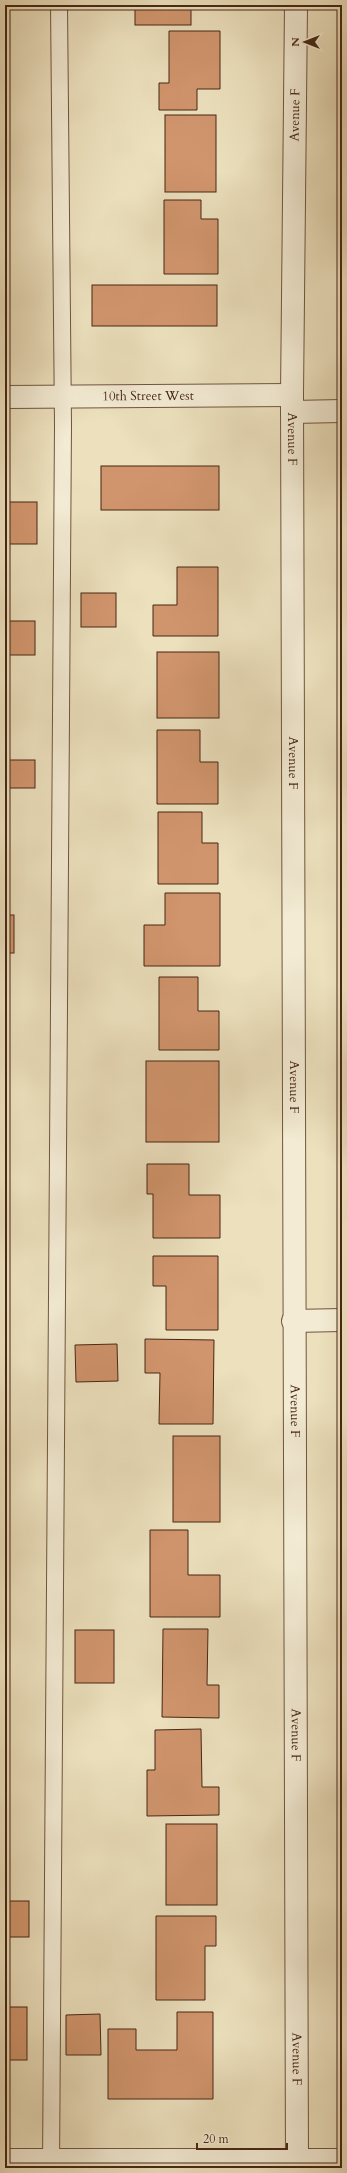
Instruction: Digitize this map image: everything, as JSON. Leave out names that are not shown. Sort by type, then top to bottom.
[{"type":"street","name":"Avenue F","points":[[296,5],[292,403],[296,2164]]},
{"type":"street","name":"10th Street West","points":[[5,397],[63,397],[292,403],[342,411]]},
{"type":"street","points":[[293,1321],[342,1320]]},
{"type":"street","points":[[5,2160],[51,2164],[296,2164],[342,2160]]},
{"type":"lane","points":[[51,2164],[63,397],[59,5]]},
{"type":"building","points":[[135,5],[191,5],[191,25],[135,25]]},
{"type":"building","points":[[169,31],[220,31],[220,89],[197,89],[197,110],[159,110],[159,83],[169,83]]},
{"type":"building","points":[[165,115],[216,115],[216,192],[165,192]]},
{"type":"building","points":[[164,200],[201,200],[201,219],[218,219],[218,274],[164,274]]},
{"type":"building","points":[[92,285],[217,285],[217,326],[92,326]]},
{"type":"building","points":[[101,466],[219,466],[219,510],[101,510]]},
{"type":"building","points":[[5,502],[37,502],[37,544],[5,544]]},
{"type":"building","points":[[177,567],[218,567],[218,636],[153,636],[153,605],[177,605]]},
{"type":"building","points":[[81,593],[116,593],[116,627],[81,627]]},
{"type":"building","points":[[5,621],[35,621],[35,655],[5,655]]},
{"type":"building","points":[[157,652],[219,652],[219,718],[157,718]]},
{"type":"building","points":[[157,730],[200,730],[200,762],[218,762],[218,804],[157,804]]},
{"type":"building","points":[[5,760],[35,760],[35,788],[5,788]]},
{"type":"building","points":[[158,812],[202,812],[202,843],[218,843],[218,884],[158,884]]},
{"type":"building","points":[[165,893],[220,893],[220,966],[144,966],[144,925],[165,925]]},
{"type":"building","points":[[5,915],[14,915],[14,953],[5,953]]},
{"type":"building","points":[[159,977],[198,977],[198,1011],[219,1011],[219,1050],[159,1050]]},
{"type":"building","points":[[146,1061],[219,1061],[219,1142],[146,1142]]},
{"type":"building","points":[[147,1164],[189,1164],[189,1195],[220,1195],[220,1238],[153,1238],[153,1194],[147,1194]]},
{"type":"building","points":[[153,1256],[218,1256],[218,1330],[166,1330],[166,1286],[153,1286]]},
{"type":"building","points":[[145,1339],[214,1340],[213,1424],[159,1424],[160,1373],[145,1373]]},
{"type":"building","points":[[117,1344],[118,1381],[76,1382],[75,1345]]},
{"type":"building","points":[[173,1436],[220,1436],[220,1522],[173,1522]]},
{"type":"building","points":[[5,1438],[8,1438],[8,1463],[5,1463]]},
{"type":"building","points":[[150,1530],[188,1530],[188,1575],[220,1575],[220,1617],[150,1617]]},
{"type":"building","points":[[163,1629],[208,1629],[207,1685],[219,1685],[219,1718],[162,1717]]},
{"type":"building","points":[[75,1630],[114,1630],[114,1683],[75,1683]]},
{"type":"building","points":[[201,1729],[202,1787],[219,1787],[219,1815],[147,1816],[147,1770],[155,1770],[155,1730]]},
{"type":"building","points":[[166,1824],[217,1824],[217,1905],[166,1905]]},
{"type":"building","points":[[5,1901],[29,1901],[29,1937],[5,1937]]},
{"type":"building","points":[[156,1916],[216,1916],[216,1946],[205,1946],[205,2000],[156,2000]]},
{"type":"building","points":[[5,2007],[27,2007],[27,2060],[5,2060]]},
{"type":"building","points":[[177,2012],[213,2012],[213,2099],[108,2099],[108,2029],[136,2029],[136,2050],[177,2050]]},
{"type":"building","points":[[100,2014],[101,2055],[66,2055],[66,2015]]}]
